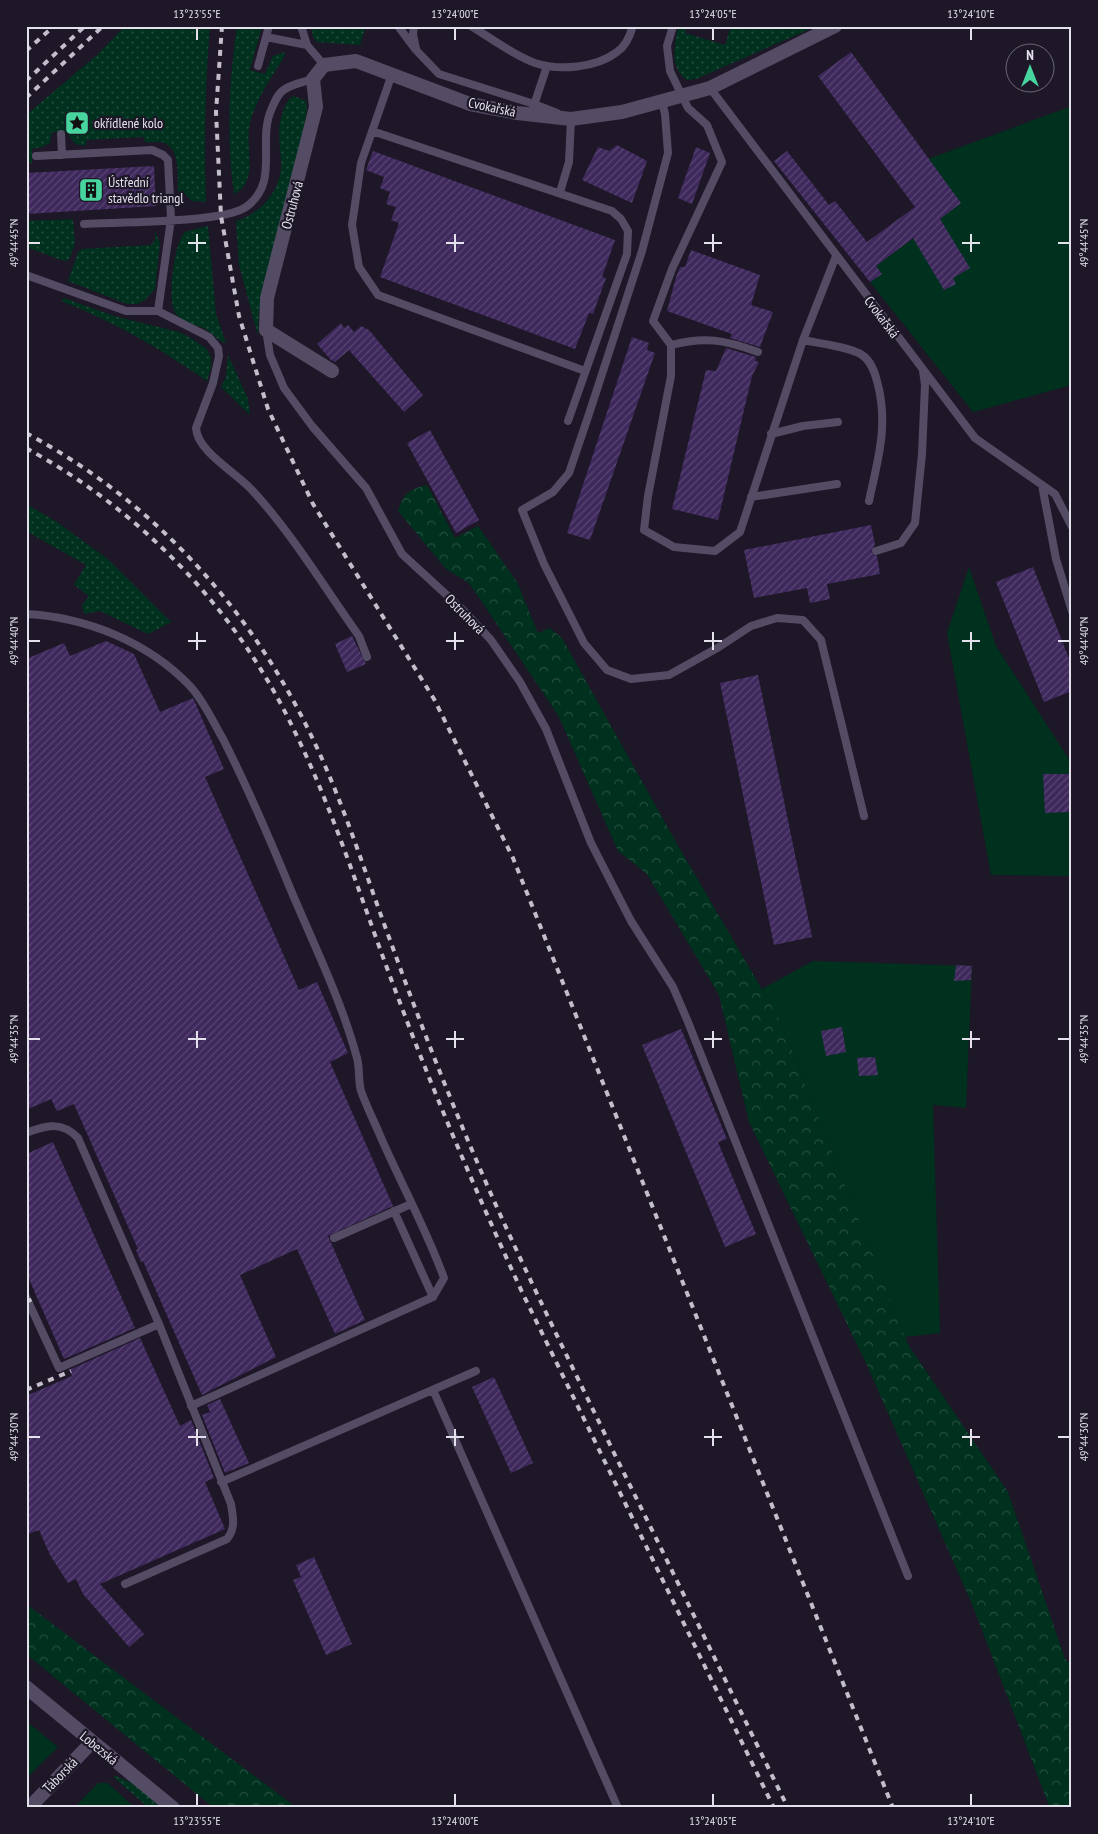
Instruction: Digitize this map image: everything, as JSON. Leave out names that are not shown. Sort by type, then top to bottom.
[{"type":"street","name":"Cvokařská","points":[[324,65],[356,61],[470,104],[532,109],[571,119],[622,112],[710,88],[835,26]]},
{"type":"street","points":[[313,79],[324,65]]},
{"type":"street","name":"Ostruhová","points":[[266,330],[267,298],[316,107],[313,79]]},
{"type":"street","points":[[266,330],[332,370]]},
{"type":"street","name":"Lobezská","points":[[26,1687],[173,1808]]},
{"type":"street","name":"Táborská","points":[[29,1808],[92,1742]]},
{"type":"lane","points":[[258,66],[269,26]]},
{"type":"lane","points":[[301,26],[307,45],[324,65]]},
{"type":"lane","points":[[398,26],[416,50],[439,74],[532,109],[547,66]]},
{"type":"lane","points":[[414,26],[413,34],[416,50]]},
{"type":"lane","points":[[471,26],[533,62],[547,66],[594,64],[617,52],[628,40],[633,26]]},
{"type":"lane","points":[[673,26],[667,46],[670,71],[688,108],[707,125],[722,162],[672,269],[653,321],[670,345],[670,376],[648,496],[644,530],[674,547],[715,551],[740,532],[803,340],[836,256]]},
{"type":"lane","points":[[266,37],[307,45]]},
{"type":"lane","points":[[392,74],[361,163],[352,226],[359,267],[378,295],[585,370]]},
{"type":"lane","points":[[84,224],[204,218],[233,213],[245,208],[255,199],[265,180],[267,168],[265,126],[276,99],[283,90],[313,79]]},
{"type":"lane","name":"Cvokařská","points":[[710,88],[975,438],[1055,494],[1072,527]]},
{"type":"lane","points":[[662,102],[665,114],[668,153],[642,251],[569,473],[553,492],[522,510],[544,564],[584,643],[607,670],[631,679],[669,675],[719,648],[751,626],[777,618],[803,620],[821,640],[864,816]]},
{"type":"lane","points":[[560,192],[569,162],[571,119]]},
{"type":"lane","points":[[372,131],[560,192],[612,211],[621,219],[628,231],[627,254],[568,421]]},
{"type":"lane","points":[[61,134],[62,155]]},
{"type":"lane","points":[[36,156],[152,150],[164,155],[169,166],[171,219],[158,311]]},
{"type":"lane","points":[[26,275],[126,311],[158,311],[209,337],[218,348],[217,368],[196,428],[196,436],[201,444],[235,473],[267,508],[359,636],[368,657]]},
{"type":"lane","name":"Ostruhová","points":[[266,330],[270,355],[284,388],[312,426],[366,488],[402,554],[463,610],[491,640],[520,682],[546,729],[591,843],[631,921],[673,987],[688,1022],[908,1576]]},
{"type":"lane","points":[[670,345],[688,340],[724,340],[758,352]]},
{"type":"lane","points":[[803,340],[830,345],[862,355],[874,371],[883,402],[884,434],[869,501]]},
{"type":"lane","points":[[876,551],[901,543],[915,523],[922,454],[925,385],[923,371]]},
{"type":"lane","points":[[771,434],[803,426],[838,422]]},
{"type":"lane","points":[[751,497],[837,484]]},
{"type":"lane","points":[[1042,485],[1056,559],[1072,611]]},
{"type":"lane","points":[[26,614],[60,617],[96,627],[130,642],[156,658],[182,678],[192,688],[210,715],[258,812],[340,1008],[358,1060],[361,1090],[444,1278],[433,1297],[191,1406]]},
{"type":"lane","points":[[26,1133],[40,1127],[56,1126],[69,1129],[78,1138],[159,1324],[231,1504],[234,1523],[233,1532],[227,1539],[125,1584]]},
{"type":"lane","points":[[334,1238],[411,1204]]},
{"type":"lane","points":[[394,1211],[433,1297]]},
{"type":"lane","points":[[26,1297],[58,1368],[159,1324]]},
{"type":"lane","points":[[222,1482],[476,1371]]},
{"type":"lane","points":[[433,1390],[618,1808]]},
{"type":"green space","points":[[125,26],[210,26],[205,114],[206,202],[192,201],[184,193],[178,192],[177,163],[172,150],[168,145],[161,142],[145,142],[144,137],[86,140],[86,145],[79,145],[74,142],[67,132],[52,132],[50,143],[32,149],[32,163],[26,163],[26,115],[97,55]]},
{"type":"green space","points":[[237,26],[262,26],[250,70],[265,74],[273,56],[285,52],[284,57],[264,89],[253,114],[249,132],[250,163],[247,181],[234,194],[229,131],[232,67]]},
{"type":"green space","points":[[311,26],[366,26],[360,45],[317,42],[313,37]]},
{"type":"green space","points":[[678,26],[687,26],[685,33],[725,45],[731,26],[767,26],[775,29],[776,26],[817,26],[696,79],[687,80],[681,75],[675,63]]},
{"type":"green space","points":[[294,96],[306,101],[307,108],[302,143],[262,292],[258,336],[239,265],[236,221],[262,206],[274,190],[281,171],[280,121],[289,99]]},
{"type":"green space","points":[[1072,106],[1072,385],[973,412],[870,282],[882,274],[876,266],[961,203],[928,159]]},
{"type":"green space","points":[[73,219],[75,244],[69,260],[64,261],[26,247],[26,221]]},
{"type":"green space","points":[[208,226],[216,314],[226,343],[207,330],[183,320],[176,314],[173,307],[173,272],[181,238],[185,232]]},
{"type":"green space","points":[[155,231],[160,243],[155,289],[145,300],[137,304],[127,304],[68,281],[78,252],[82,249],[151,245],[155,240]]},
{"type":"green space","points":[[64,298],[114,316],[179,332],[191,338],[207,349],[211,357],[211,368],[207,381],[136,337],[100,318],[61,301]]},
{"type":"green space","points":[[228,355],[248,399],[250,415],[221,387],[226,377]]},
{"type":"green space","points":[[427,485],[455,538],[478,526],[517,582],[538,633],[550,628],[562,638],[677,844],[780,1020],[909,1346],[1008,1492],[1065,1659],[1072,1665],[1072,1808],[1050,1808],[972,1604],[866,1363],[749,1122],[719,995],[647,874],[618,851],[558,715],[469,583],[446,569],[398,511],[402,500],[408,493],[416,488]]},
{"type":"green space","points":[[26,504],[57,522],[109,560],[171,622],[148,634],[100,611],[84,614],[82,605],[89,596],[74,585],[86,565],[26,531]]},
{"type":"green space","points":[[969,567],[996,646],[1072,764],[1072,876],[991,875],[947,633]]},
{"type":"green space","points":[[813,961],[972,966],[966,1108],[933,1105],[940,1333],[905,1337],[780,1020],[762,989]]},
{"type":"green space","points":[[26,1604],[297,1808],[214,1808],[26,1654]]},
{"type":"green space","points":[[26,1721],[58,1747],[26,1779]]},
{"type":"green space","points":[[116,1776],[132,1783],[164,1808],[149,1808],[113,1777]]},
{"type":"green space","points":[[98,1783],[108,1783],[135,1808],[74,1808]]},
{"type":"building","points":[[851,52],[961,203],[940,219],[970,268],[953,278],[956,284],[944,290],[913,238],[876,266],[882,274],[870,282],[774,161],[787,151],[829,205],[835,201],[867,242],[915,207],[818,76]]},
{"type":"building","points":[[617,145],[647,161],[632,203],[582,180],[598,147],[609,151]]},
{"type":"building","points":[[696,147],[710,153],[692,204],[678,198]]},
{"type":"building","points":[[373,151],[615,240],[602,277],[606,278],[593,314],[589,313],[575,349],[380,277],[399,223],[391,220],[396,207],[386,204],[390,192],[380,188],[384,177],[366,170]]},
{"type":"building","name":"Ústřední stavědlo triangl","points":[[154,166],[156,206],[26,214],[26,173]]},
{"type":"building","points":[[691,250],[760,275],[751,305],[773,312],[760,347],[730,338],[732,334],[667,311],[676,277],[680,267],[685,267]]},
{"type":"building","points":[[341,323],[344,328],[348,325],[354,332],[361,326],[369,330],[423,395],[404,412],[349,350],[335,362],[331,360],[317,344]]},
{"type":"building","points":[[632,337],[649,343],[647,350],[655,353],[590,540],[567,533]]},
{"type":"building","points":[[726,348],[756,357],[755,361],[759,362],[752,376],[718,520],[672,509],[706,370],[716,371]]},
{"type":"building","points":[[430,430],[479,520],[456,533],[407,443]]},
{"type":"building","points":[[871,525],[875,545],[871,552],[877,556],[880,574],[827,584],[830,599],[810,603],[807,588],[754,598],[744,550]]},
{"type":"building","points":[[1033,567],[1072,666],[1072,691],[1044,702],[996,582]]},
{"type":"building","points":[[352,636],[366,664],[347,672],[335,644]]},
{"type":"building","points":[[106,641],[134,654],[160,712],[193,698],[224,769],[205,777],[299,990],[317,982],[348,1053],[330,1062],[393,1206],[328,1236],[365,1320],[335,1334],[297,1249],[240,1275],[276,1357],[202,1395],[143,1261],[141,1262],[136,1250],[138,1249],[74,1104],[57,1111],[51,1099],[26,1110],[26,659],[64,643],[70,656]]},
{"type":"building","points":[[758,675],[812,937],[774,945],[720,683]]},
{"type":"building","points":[[1043,774],[1069,774],[1071,812],[1045,813]]},
{"type":"building","points":[[956,965],[972,966],[971,980],[954,981]]},
{"type":"building","points":[[842,1027],[846,1052],[826,1056],[821,1031]]},
{"type":"building","points":[[681,1029],[727,1139],[718,1142],[756,1234],[725,1247],[642,1045]]},
{"type":"building","points":[[875,1057],[878,1075],[859,1076],[857,1058]]},
{"type":"building","points":[[53,1142],[135,1328],[64,1359],[26,1272],[26,1154]]},
{"type":"building","points":[[140,1338],[180,1426],[191,1420],[214,1478],[205,1482],[225,1529],[100,1584],[144,1634],[129,1647],[83,1594],[76,1579],[68,1583],[50,1555],[39,1530],[26,1535],[26,1396],[72,1376],[69,1370]]},
{"type":"building","points":[[494,1377],[533,1463],[511,1473],[472,1387]]},
{"type":"building","points":[[220,1399],[249,1463],[225,1473],[202,1415],[210,1412],[207,1405]]},
{"type":"building","points":[[314,1557],[352,1644],[326,1655],[293,1580],[301,1577],[296,1565]]},
{"type":"railway","points":[[26,51],[54,26]]},
{"type":"railway","points":[[26,81],[85,26]]},
{"type":"railway","points":[[26,98],[103,26]]},
{"type":"railway","points":[[222,26],[216,112],[221,216],[239,316],[268,409],[313,504],[434,699],[513,858],[893,1808]]},
{"type":"railway","points":[[77,117],[77,128]]},
{"type":"railway","points":[[26,433],[72,460],[114,490],[154,523],[191,560],[225,599],[256,640],[284,684],[309,731],[332,782],[426,1036],[491,1194],[521,1260],[788,1808]]},
{"type":"railway","points":[[26,448],[68,473],[146,533],[181,567],[214,604],[270,684],[293,728],[323,794],[428,1074],[522,1292],[774,1808]]},
{"type":"railway","points":[[26,1302],[37,1297]]},
{"type":"railway","points":[[26,1390],[71,1371]]},
{"type":"place","name":"okřídlené kolo","points":[[77,123]]},
{"type":"place","name":"Ústřední stavědlo triangl","points":[[91,190]]}]
